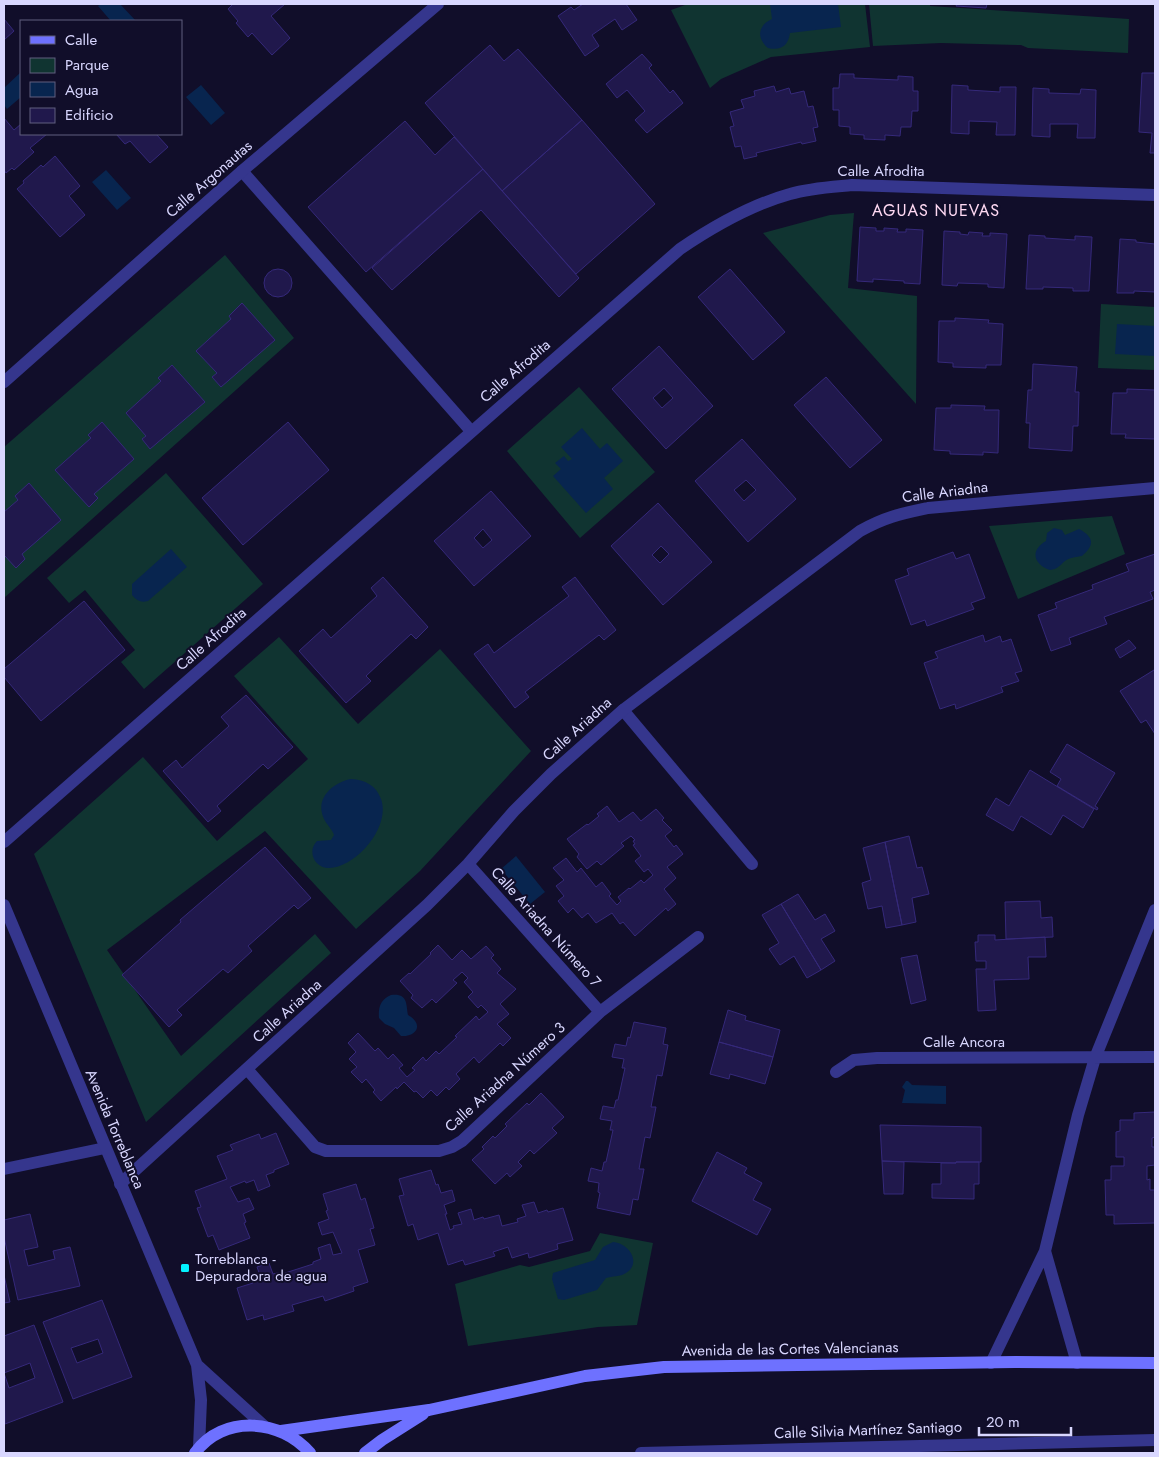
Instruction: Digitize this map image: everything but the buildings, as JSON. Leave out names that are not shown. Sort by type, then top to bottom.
[{"type":"main road","name":"Avenida de las Cortes Valencianas","points":[[281,1431],[429,1410],[585,1376],[664,1367],[1015,1362],[1155,1363]]},
{"type":"main road","name":"Avenida de las Cortes Valencianas","points":[[365,1453],[402,1425],[429,1410]]},
{"type":"main road","points":[[197,1450],[213,1436],[229,1429],[247,1425],[264,1426],[281,1431],[297,1440],[310,1453]]},
{"type":"street","name":"Calle Argonautas","points":[[4,382],[242,171],[438,4]]},
{"type":"street","points":[[242,171],[471,431]]},
{"type":"street","name":"Calle Afrodita","points":[[4,842],[680,249],[731,217],[791,194],[820,188],[852,185],[1155,196]]},
{"type":"street","name":"Calle Ariadna","points":[[120,1184],[420,912],[468,864],[514,811],[551,774],[623,710],[840,545],[877,521],[893,515],[928,508],[1155,488]]},
{"type":"street","points":[[623,710],[752,864]]},
{"type":"street","name":"Calle Ariadna Número 7","points":[[468,864],[600,1012]]},
{"type":"street","name":"Avenida Torreblanca","points":[[4,905],[197,1365]]},
{"type":"street","points":[[990,1363],[1045,1250],[1078,1115],[1095,1058],[1155,910]]},
{"type":"street","name":"Calle Ariadna Número 3","points":[[247,1069],[315,1147],[326,1151],[439,1151],[452,1147],[462,1141],[600,1012],[698,937]]},
{"type":"street","name":"Calle Ancora","points":[[836,1072],[854,1060],[869,1058],[1155,1057]]},
{"type":"street","points":[[4,1169],[106,1148]]},
{"type":"street","points":[[1045,1250],[1077,1363]]},
{"type":"street","points":[[197,1365],[264,1426]]},
{"type":"street","points":[[197,1365],[201,1400],[197,1450]]},
{"type":"street","name":"Calle Silvia Martínez Santiago","points":[[642,1453],[907,1449],[1155,1440]]},
{"type":"green space","points":[[688,4],[865,4],[870,47],[771,57],[721,79],[710,88],[671,10]]},
{"type":"green space","points":[[869,4],[930,4],[930,6],[1129,19],[1128,53],[1028,48],[1021,45],[941,43],[873,46]]},
{"type":"green space","points":[[854,213],[848,288],[917,296],[916,404],[763,233],[830,215]]},
{"type":"green space","points":[[225,255],[294,338],[4,598],[4,447]]},
{"type":"green space","points":[[1101,304],[1155,307],[1155,370],[1098,368]]},
{"type":"green space","points":[[579,387],[655,472],[580,538],[507,451]]},
{"type":"green space","points":[[166,473],[263,584],[144,689],[121,662],[135,650],[85,590],[69,603],[47,578]]},
{"type":"green space","points":[[1112,516],[1125,554],[1018,599],[989,526]]},
{"type":"green space","points":[[279,637],[358,724],[440,649],[531,751],[420,871],[356,929],[265,831],[107,950],[181,1056],[315,934],[331,953],[146,1122],[34,854],[143,757],[217,841],[308,759],[234,676]]},
{"type":"green space","points":[[600,1233],[653,1243],[637,1325],[598,1327],[468,1346],[455,1284],[520,1265],[529,1267],[590,1251]]},
{"type":"water","points":[[101,4],[120,4],[135,20],[110,20],[98,6]]},
{"type":"water","points":[[770,4],[838,4],[841,27],[790,33],[786,44],[777,49],[768,48],[760,36],[760,32],[761,28],[772,19]]},
{"type":"water","points":[[20,73],[20,98],[7,109],[4,105],[4,88]]},
{"type":"water","points":[[201,85],[225,113],[211,125],[186,97]]},
{"type":"water","points":[[106,170],[131,198],[117,210],[92,182]]},
{"type":"water","points":[[1117,324],[1155,326],[1155,356],[1115,354]]},
{"type":"water","points":[[582,428],[600,449],[607,443],[623,461],[604,478],[613,489],[586,513],[553,476],[561,469],[555,463],[564,456],[568,461],[572,459],[561,447]]},
{"type":"water","points":[[1054,528],[1062,530],[1065,535],[1079,529],[1088,535],[1091,545],[1082,556],[1069,559],[1057,568],[1050,570],[1037,561],[1036,553],[1037,548],[1046,541],[1047,533]]},
{"type":"water","points":[[171,549],[187,567],[148,601],[141,602],[137,600],[132,595],[132,584]]},
{"type":"water","points":[[351,779],[365,782],[379,794],[383,810],[381,821],[369,843],[360,853],[340,866],[324,867],[316,862],[312,854],[317,841],[331,840],[334,835],[324,819],[322,804],[327,792],[332,787]]},
{"type":"water","points":[[516,856],[545,892],[530,904],[501,869]]},
{"type":"water","points":[[391,995],[401,996],[405,1000],[408,1015],[416,1022],[417,1029],[407,1036],[401,1036],[394,1028],[385,1024],[379,1018],[381,1004]]},
{"type":"water","points":[[906,1081],[912,1085],[946,1086],[946,1104],[902,1103],[905,1090],[902,1087]]},
{"type":"water","points":[[613,1242],[624,1246],[632,1254],[633,1264],[631,1269],[619,1276],[606,1278],[597,1290],[564,1300],[558,1299],[552,1279],[553,1273],[595,1260],[603,1247]]},
{"type":"place","name":"Torreblanca - Depuradora de agua","points":[[185,1268]]},
{"type":"district","name":"AGUAS NUEVAS","points":[[936,210]]}]
